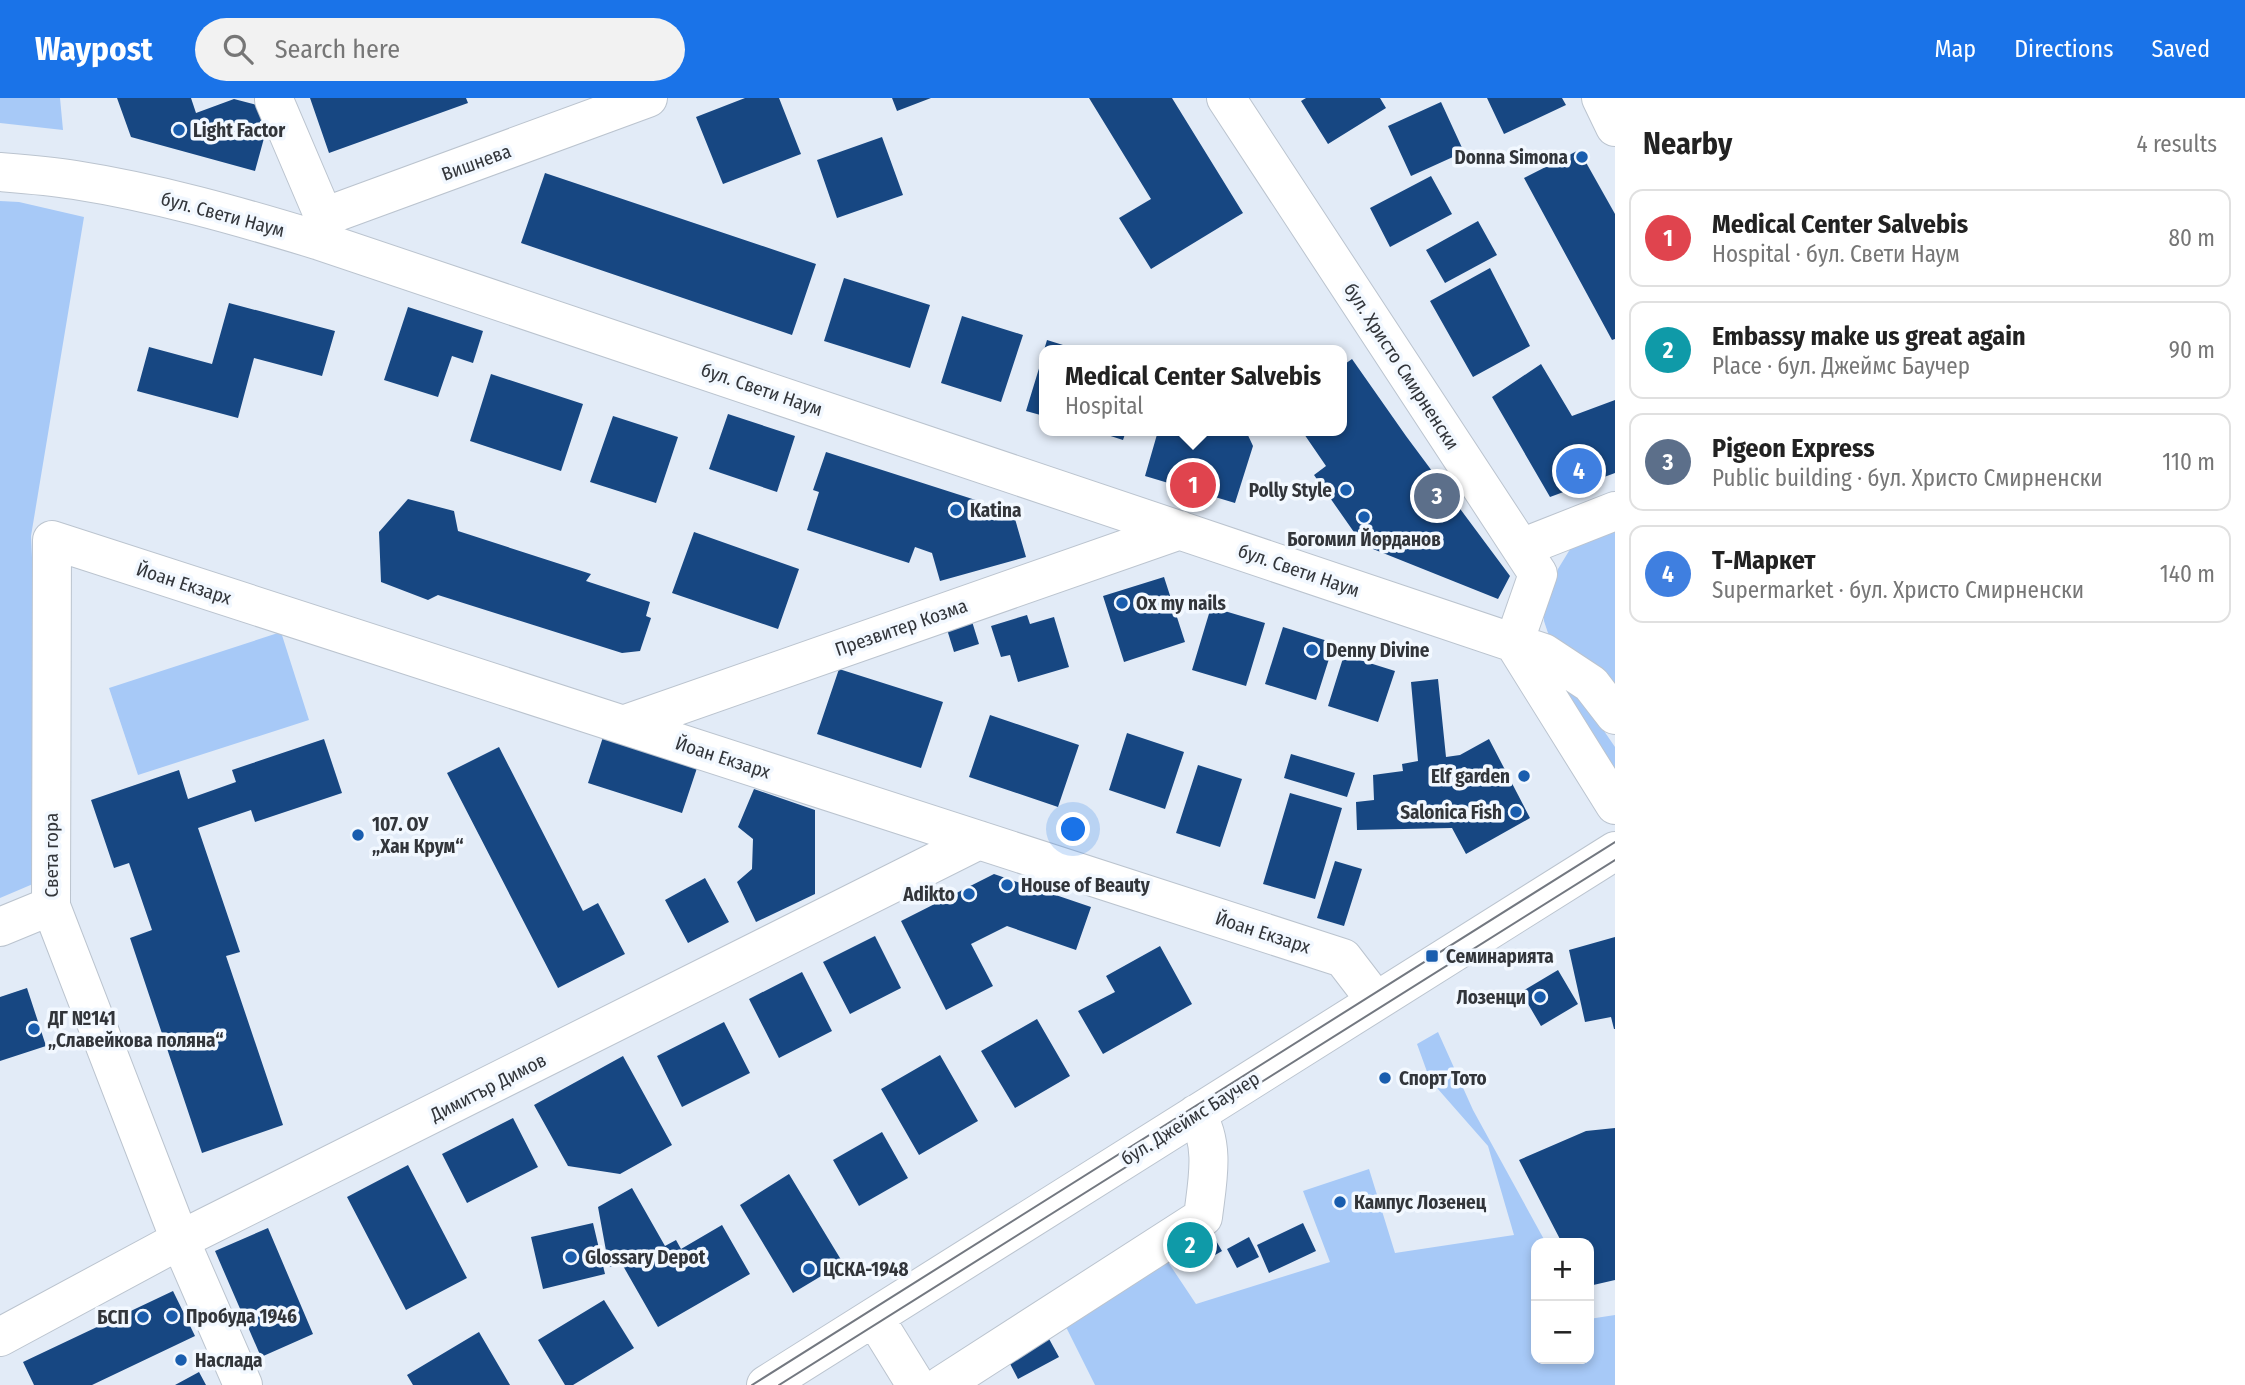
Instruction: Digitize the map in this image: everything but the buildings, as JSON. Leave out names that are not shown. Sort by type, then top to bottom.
[{"type":"street","name":"Вишнева","points":[[322,231],[330,215],[648,98]]},
{"type":"street","name":"бул. Христо Смирненски","points":[[1226,98],[1538,574],[1514,643]]},
{"type":"street","points":[[1601,98],[1615,127]]},
{"type":"street","points":[[274,100],[322,231]]},
{"type":"street","name":"бул. Свети Наум","points":[[0,172],[73,179],[322,231],[1180,530],[1544,653],[1591,684],[1615,715]]},
{"type":"street","points":[[1521,548],[1615,511]]},
{"type":"street","name":"Презвитер Козма","points":[[623,725],[1180,530]]},
{"type":"street","name":"Йоан Екзарх","points":[[52,540],[1343,958],[1376,1001]]},
{"type":"street","name":"Света гора","points":[[52,540],[51,906],[180,1240],[243,1385]]},
{"type":"street","points":[[1514,643],[1615,805]]},
{"type":"street","name":"Димитър Димов","points":[[0,1337],[180,1240],[979,840]]},
{"type":"street","name":"бул. Джеймс Баучер","points":[[766,1385],[1615,851]]},
{"type":"street","points":[[0,927],[51,906]]},
{"type":"street","points":[[942,1385],[1203,1217],[1210,1159],[1196,1114]]},
{"type":"street","points":[[874,1317],[916,1385]]},
{"type":"shaded area","points":[[0,98],[60,98],[63,130],[0,123]]},
{"type":"shaded area","points":[[0,201],[19,202],[84,217],[31,536],[47,878],[0,898]]},
{"type":"shaded area","points":[[1615,525],[1615,686],[1549,636],[1544,612],[1558,569],[1572,546]]},
{"type":"shaded area","points":[[281,632],[309,720],[138,775],[109,688]]},
{"type":"shaded area","points":[[1576,690],[1615,747],[1615,773],[1564,698],[1568,691]]},
{"type":"shaded area","points":[[1438,1032],[1473,1110],[1543,1238],[1531,1238],[1531,1364],[1594,1364],[1594,1318],[1615,1315],[1615,1385],[1095,1385],[1064,1323],[1164,1256],[1196,1304],[1330,1262],[1303,1191],[1369,1169],[1395,1253],[1514,1235],[1488,1146],[1430,1080],[1417,1044]]},
{"type":"tram line","points":[[752,1385],[1615,842]]},
{"type":"tram line","points":[[779,1385],[1615,860]]},
{"type":"place","name":"Light Factor","points":[[179,130]]},
{"type":"place","name":"Donna Simona","points":[[1582,157]]},
{"type":"place","name":"Т-Маркет","points":[[1579,471]]},
{"type":"place","name":"Medical Center Salvebis","points":[[1193,485]]},
{"type":"place","name":"Polly Style","points":[[1346,490]]},
{"type":"place","name":"Pigeon Express","points":[[1437,496]]},
{"type":"place","name":"Katina","points":[[956,510]]},
{"type":"place","name":"Богомил Йорданов","points":[[1364,517]]},
{"type":"place","name":"Ox my nails","points":[[1122,603]]},
{"type":"place","name":"Denny Divine","points":[[1312,650]]},
{"type":"place","name":"Elf garden","points":[[1524,776]]},
{"type":"place","name":"Salonica Fish","points":[[1516,812]]},
{"type":"place","name":"107. ОУ „Хан Крум“","points":[[358,835]]},
{"type":"place","name":"House of Beauty","points":[[1007,885]]},
{"type":"place","name":"Adikto","points":[[969,894]]},
{"type":"place","name":"Семинарията","points":[[1432,956]]},
{"type":"place","name":"Лозенци","points":[[1540,997]]},
{"type":"place","name":"ДГ №141 „Славейкова поляна“","points":[[34,1029]]},
{"type":"place","name":"Спорт Тото","points":[[1385,1078]]},
{"type":"place","name":"Кампус Лозенец","points":[[1340,1202]]},
{"type":"place","name":"Embassy make us great again","points":[[1190,1245]]},
{"type":"place","name":"Glossary Depot","points":[[571,1257]]},
{"type":"place","name":"ЦСКА-1948","points":[[809,1269]]},
{"type":"place","name":"Пробуда 1946","points":[[172,1316]]},
{"type":"place","name":"БСП","points":[[143,1317]]},
{"type":"place","name":"Наслада","points":[[181,1360]]}]
